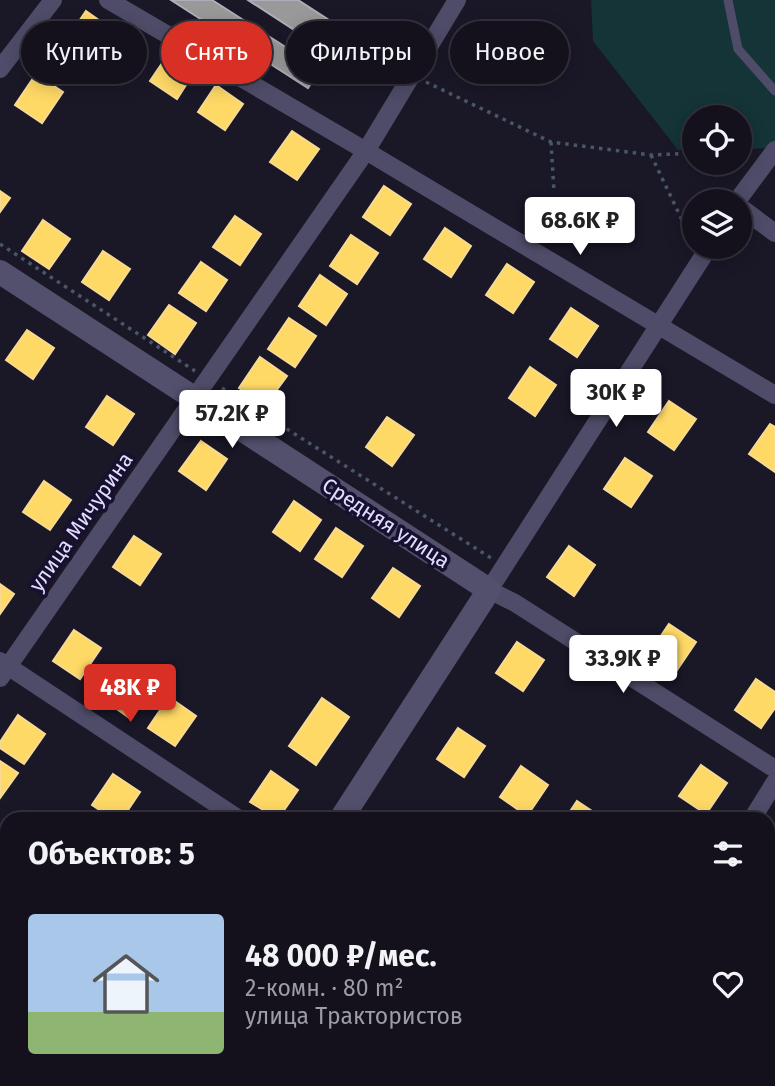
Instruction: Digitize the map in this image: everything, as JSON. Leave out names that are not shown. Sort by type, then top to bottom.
[{"type":"main road","name":"Средняя улица","points":[[0,272],[201,389],[489,590]]},
{"type":"main road","points":[[346,812],[489,590]]},
{"type":"street","points":[[0,69],[53,0]]},
{"type":"street","points":[[108,0],[775,396]]},
{"type":"street","name":"улица Мичурина","points":[[436,34],[457,0]]},
{"type":"street","name":"улица Мичурина","points":[[3,668],[366,151],[406,84]]},
{"type":"street","points":[[746,189],[775,150]]},
{"type":"street","points":[[752,216],[775,233]]},
{"type":"street","points":[[489,590],[702,259]]},
{"type":"street","name":"Средняя улица","points":[[489,590],[515,603],[775,769]]},
{"type":"street","points":[[3,668],[228,812]]},
{"type":"street","points":[[756,812],[775,782]]},
{"type":"lane","points":[[728,0],[738,49],[775,91]]},
{"type":"lane","points":[[528,248],[555,205]]},
{"type":"path","points":[[430,84],[551,142],[651,155],[682,154]]},
{"type":"path","points":[[551,142],[555,205]]},
{"type":"path","points":[[651,155],[682,220]]},
{"type":"path","points":[[0,244],[201,389],[505,566]]},
{"type":"green space","points":[[591,0],[775,0],[775,148],[752,149],[752,105],[682,105],[682,150],[678,150],[593,41]]},
{"type":"building: Жильё","points":[[86,11],[100,21],[79,21]]},
{"type":"building: Жильё","points":[[161,65],[161,84],[187,84],[177,99],[150,81]]},
{"type":"building: Жильё","points":[[29,84],[51,84],[63,92],[42,123],[15,105]]},
{"type":"building: Жильё","points":[[216,85],[243,104],[225,130],[198,112]]},
{"type":"building: Жильё","points":[[292,131],[319,149],[297,180],[270,162]]},
{"type":"building: Жильё","points":[[384,186],[411,204],[390,235],[363,217]]},
{"type":"building: Жильё","points":[[0,191],[10,198],[0,212]]},
{"type":"building: Жильё","points":[[235,216],[261,234],[240,265],[213,247]]},
{"type":"building: Жильё","points":[[43,220],[70,239],[49,269],[22,251]]},
{"type":"building: Жильё","points":[[445,228],[471,246],[451,277],[424,259]]},
{"type":"building: Жильё","points":[[351,235],[378,253],[357,284],[330,266]]},
{"type":"building: Жильё","points":[[103,251],[130,269],[109,300],[82,282]]},
{"type":"building: Жильё","points":[[201,262],[227,280],[206,311],[179,293]]},
{"type":"building: Жильё","points":[[507,264],[534,282],[513,313],[486,295]]},
{"type":"building: Жильё","points":[[320,275],[347,294],[326,325],[299,306]]},
{"type":"building: Жильё","points":[[169,305],[196,323],[175,354],[148,335]]},
{"type":"building: Жильё","points":[[571,308],[598,326],[577,357],[550,339]]},
{"type":"building: Жильё","points":[[289,318],[316,336],[295,367],[268,349]]},
{"type":"building: Жильё","points":[[27,330],[54,348],[33,379],[6,360]]},
{"type":"building: Жильё","points":[[260,357],[287,376],[265,406],[239,388]]},
{"type":"building: Жильё","points":[[530,367],[556,385],[535,416],[509,398]]},
{"type":"building: Жильё","points":[[107,396],[134,414],[113,445],[86,427]]},
{"type":"building: Жильё","points":[[669,401],[696,419],[674,450],[648,432]]},
{"type":"building: Жильё","points":[[387,417],[414,435],[392,466],[366,447]]},
{"type":"building: Жильё","points":[[770,424],[775,427],[775,472],[749,454]]},
{"type":"building: Жильё","points":[[201,441],[227,459],[206,490],[179,471]]},
{"type":"building: Жильё","points":[[625,458],[652,476],[631,507],[604,489]]},
{"type":"building: Жильё","points":[[44,481],[71,500],[50,530],[23,512]]},
{"type":"building: Жильё","points":[[294,501],[321,520],[300,551],[273,532]]},
{"type":"building: Жильё","points":[[336,528],[363,546],[342,577],[315,559]]},
{"type":"building: Жильё","points":[[134,536],[161,554],[140,585],[113,567]]},
{"type":"building: Жильё","points":[[569,546],[595,565],[574,596],[547,577]]},
{"type":"building: Жильё","points":[[393,568],[420,586],[399,617],[372,598]]},
{"type":"building: Жильё","points":[[0,584],[14,594],[0,614]]},
{"type":"building: Жильё","points":[[669,624],[696,642],[675,673],[648,655]]},
{"type":"building: Жильё","points":[[74,630],[101,648],[80,679],[53,661]]},
{"type":"building: Жильё","points":[[517,642],[544,660],[523,691],[496,673]]},
{"type":"building: Жильё","points":[[125,669],[152,688],[131,719],[104,700]]},
{"type":"building: Жильё","points":[[756,679],[775,692],[775,708],[761,728],[735,710]]},
{"type":"building: Жильё","points":[[169,697],[196,716],[175,746],[148,728]]},
{"type":"building: Жильё","points":[[322,698],[349,717],[316,765],[289,746]]},
{"type":"building: Жильё","points":[[18,715],[45,734],[24,764],[0,748],[0,742]]},
{"type":"building: Жильё","points":[[458,728],[485,746],[464,777],[437,759]]},
{"type":"building: Жильё","points":[[0,761],[18,773],[0,798]]},
{"type":"building: Жильё","points":[[701,765],[727,783],[707,812],[703,812],[679,796]]},
{"type":"building: Жильё","points":[[521,766],[548,785],[530,812],[521,812],[500,797]]},
{"type":"building: Жильё","points":[[271,771],[298,790],[283,812],[266,812],[250,802]]},
{"type":"building: Жильё","points":[[113,774],[140,792],[127,812],[102,812],[92,805]]},
{"type":"building: Жильё","points":[[577,801],[594,812],[570,812]]},
{"type":"building: Промзона","points":[[171,0],[212,0],[245,21],[204,21]]},
{"type":"building: Промзона","points":[[248,0],[298,0],[331,21],[286,21],[286,25]]},
{"type":"building: Промзона","points":[[272,38],[286,47],[286,74],[272,65]]}]
